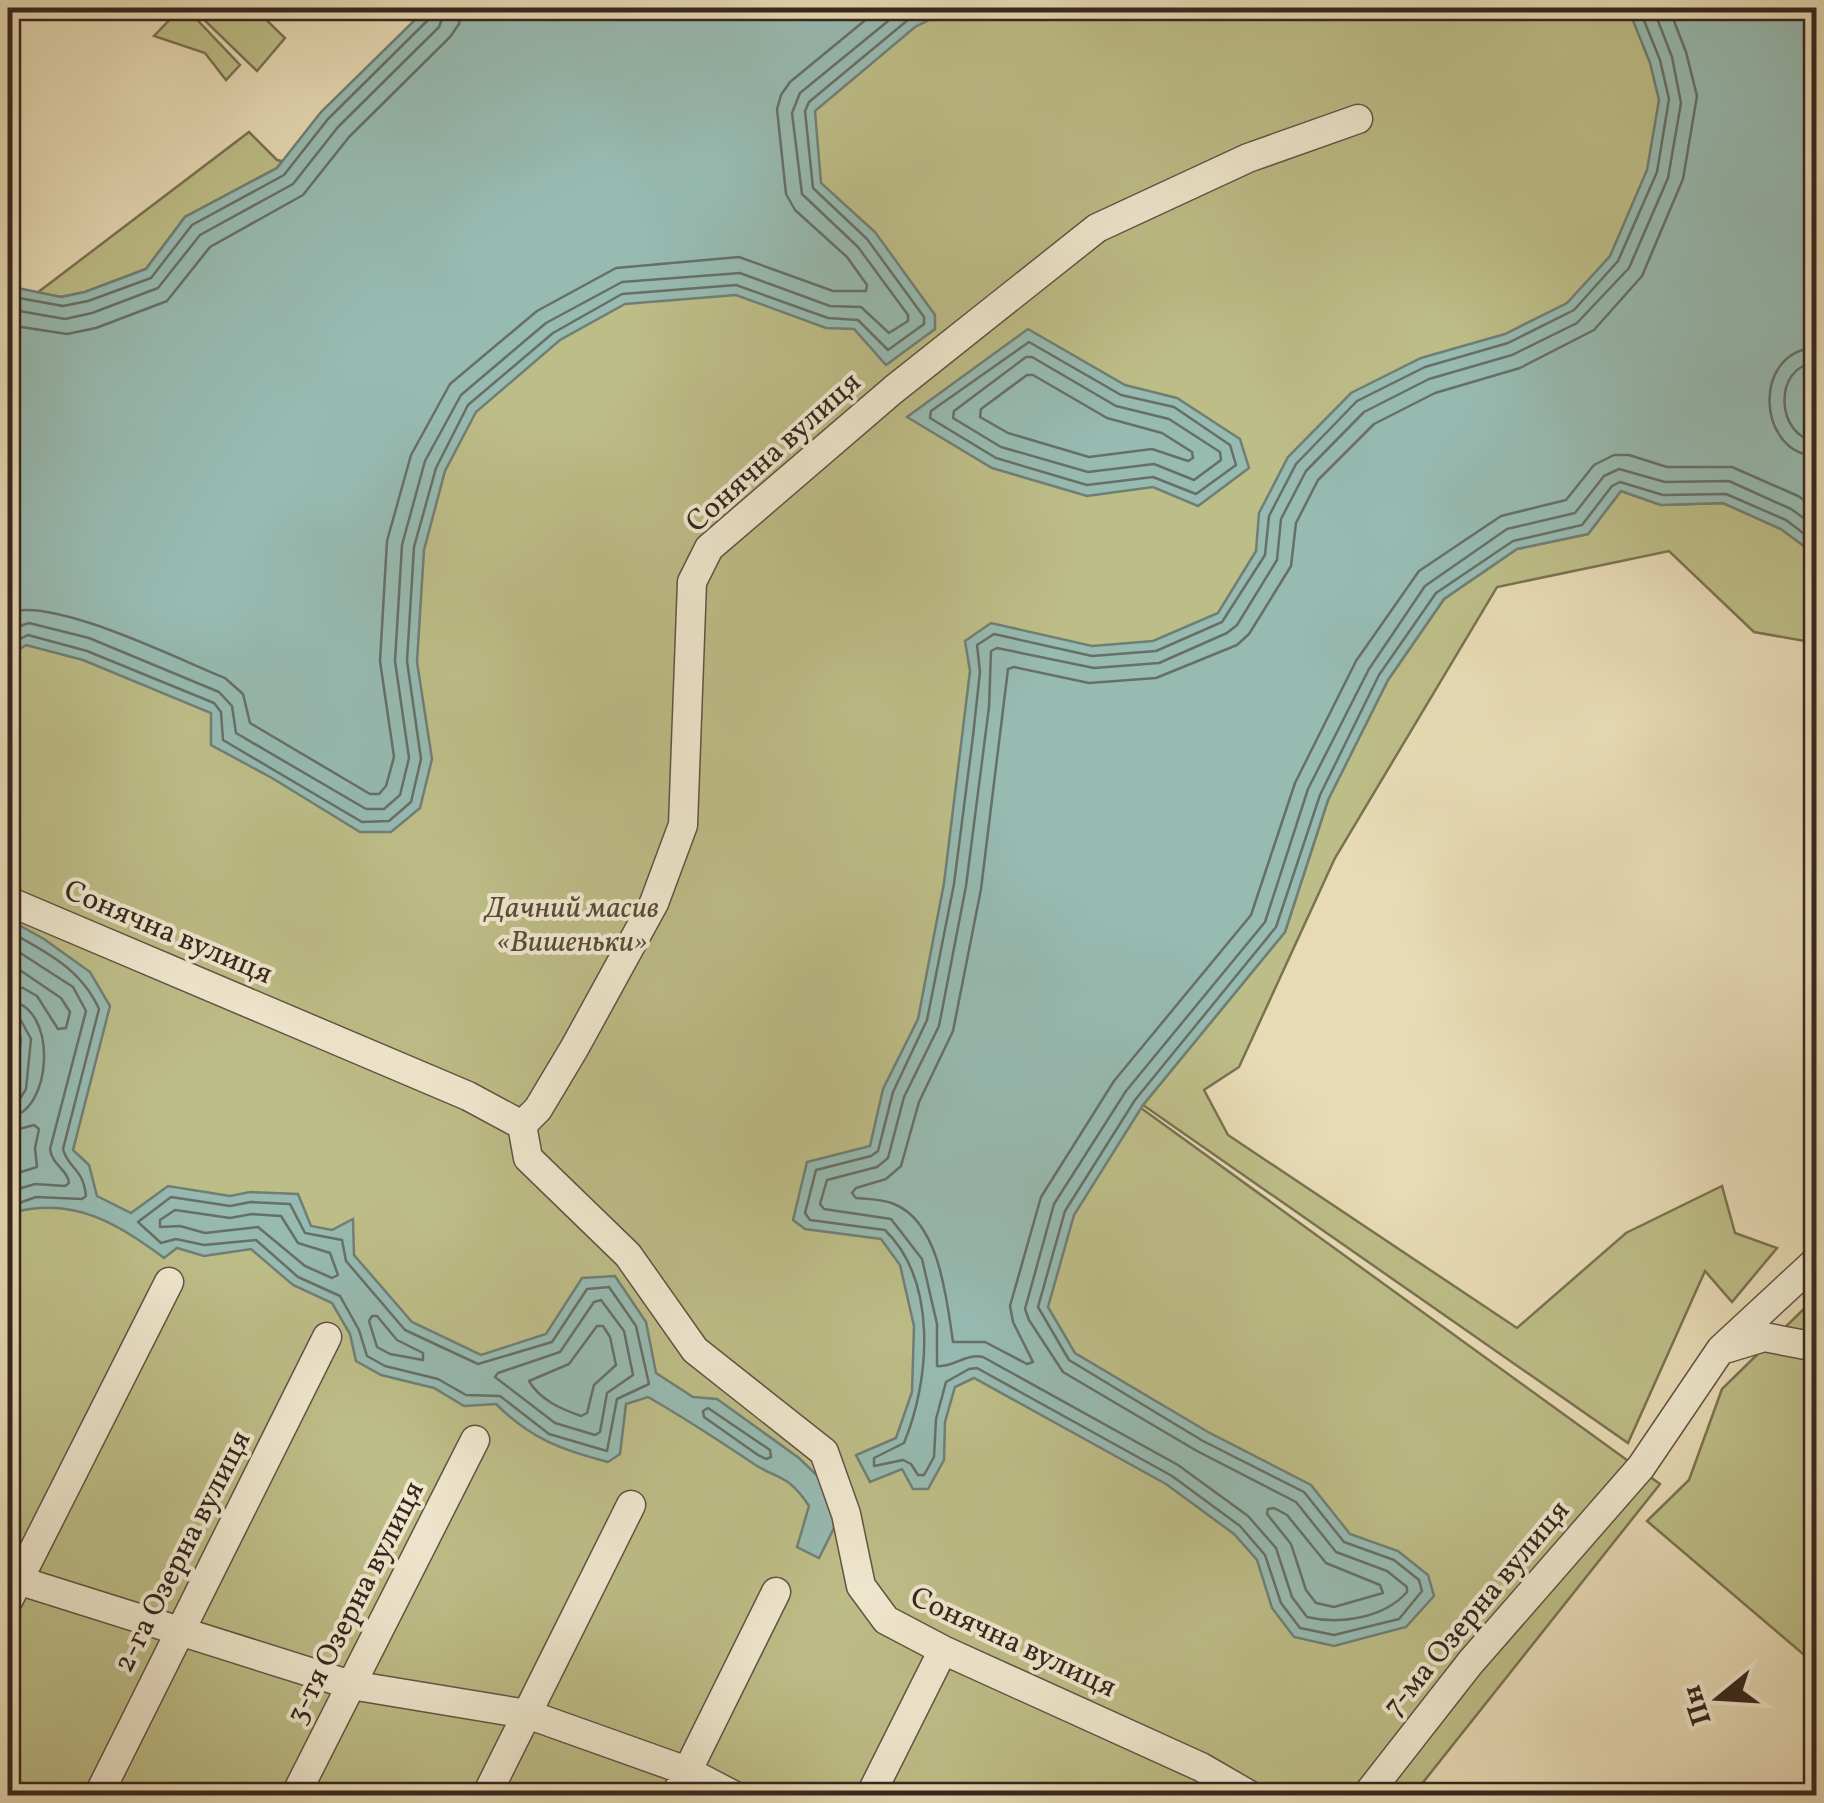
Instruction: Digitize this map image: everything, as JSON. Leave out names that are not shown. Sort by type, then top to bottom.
[{"type":"street","name":"Сонячна вулиця","points":[[522,1125],[538,1109],[557,1078],[654,903],[682,824],[692,582],[709,548],[893,390],[1097,228],[1248,158],[1358,119]]},
{"type":"street","name":"Сонячна вулиця","points":[[8,900],[468,1096],[522,1125]]},
{"type":"street","name":"Сонячна вулиця","points":[[522,1125],[528,1158],[628,1254],[694,1350],[824,1452],[846,1514],[861,1586],[886,1620],[943,1650],[1200,1766],[1251,1796]]},
{"type":"street","name":"7-ма Озерна вулиця","points":[[1366,1796],[1470,1663],[1641,1467],[1722,1350],[1816,1260]]},
{"type":"street","points":[[169,1282],[11,1586],[180,1630],[351,1685],[527,1714],[681,1783],[735,1796]]},
{"type":"street","name":"2-га Озерна вулиця","points":[[98,1796],[327,1337]]},
{"type":"street","points":[[1722,1350],[1764,1337],[1816,1347]]},
{"type":"street","name":"3-тя Озерна вулиця","points":[[295,1796],[475,1440]]},
{"type":"street","points":[[486,1796],[632,1505]]},
{"type":"street","points":[[681,1783],[776,1592]]},
{"type":"street","points":[[870,1796],[943,1650]]},
{"type":"green space","points":[[181,8],[186,8],[240,65],[226,80],[205,53],[154,36]]},
{"type":"green space","points":[[202,8],[254,8],[285,38],[257,71],[197,13]]},
{"type":"green space","name":"Дачний масив «Вишеньки»","points":[[850,8],[1673,8],[1716,180],[1112,1087],[1660,1484],[1413,1795],[8,1795],[8,389]]},
{"type":"green space","points":[[249,132],[282,161],[277,168],[185,217],[146,269],[85,292],[61,297],[37,293]]},
{"type":"green space","points":[[1621,491],[1661,505],[1723,503],[1781,529],[1816,555],[1816,643],[1754,632],[1669,551],[1497,587],[1335,858],[1239,1067],[1204,1090],[1228,1135],[1517,1328],[1626,1233],[1722,1186],[1735,1233],[1777,1248],[1732,1302],[1705,1271],[1628,1443],[1143,1105],[1285,932],[1328,800],[1388,680],[1444,599],[1517,549],[1588,534]]},
{"type":"green space","points":[[1816,1297],[1816,1665],[1647,1521],[1689,1480],[1722,1389]]},
{"type":"water","points":[[427,8],[953,8],[915,27],[815,111],[821,183],[875,232],[935,315],[935,329],[886,365],[854,329],[826,328],[736,295],[625,304],[560,340],[476,412],[445,471],[424,550],[417,662],[432,759],[420,808],[391,832],[360,832],[211,745],[211,713],[83,660],[26,645],[8,657],[8,286],[61,297],[146,269],[185,217],[277,168],[321,112]]},
{"type":"water","points":[[1628,8],[1816,8],[1816,382],[1806,392],[1816,429],[1816,555],[1781,529],[1723,503],[1661,505],[1621,491],[1588,534],[1517,549],[1444,599],[1388,680],[1328,800],[1285,932],[1143,1105],[1074,1215],[1048,1307],[1075,1353],[1208,1432],[1311,1485],[1350,1534],[1398,1551],[1428,1575],[1434,1596],[1406,1627],[1334,1646],[1294,1637],[1272,1608],[1257,1560],[1234,1534],[1166,1484],[974,1378],[955,1387],[945,1422],[944,1460],[928,1489],[913,1489],[902,1469],[870,1482],[856,1455],[896,1438],[912,1392],[914,1326],[900,1265],[881,1239],[805,1229],[793,1220],[807,1162],[870,1146],[883,1089],[918,1019],[944,883],[970,671],[965,641],[991,623],[1092,646],[1153,641],[1218,613],[1256,551],[1259,513],[1288,457],[1351,393],[1421,358],[1505,334],[1567,303],[1610,256],[1647,170],[1659,100],[1650,63]]},
{"type":"water","points":[[1028,329],[1125,385],[1177,398],[1240,439],[1249,468],[1198,506],[1153,487],[1087,496],[992,468],[907,417]]},
{"type":"water","points":[[8,919],[90,972],[110,1006],[73,1150],[89,1165],[97,1196],[131,1213],[168,1186],[230,1196],[250,1192],[298,1194],[311,1226],[332,1230],[353,1219],[354,1255],[412,1322],[481,1355],[546,1334],[582,1278],[615,1276],[646,1322],[656,1373],[693,1397],[717,1399],[799,1458],[834,1492],[834,1528],[819,1558],[797,1547],[809,1506],[794,1487],[648,1397],[626,1404],[620,1454],[608,1462],[548,1442],[496,1404],[464,1406],[434,1388],[381,1375],[356,1361],[350,1334],[332,1303],[293,1285],[251,1249],[204,1256],[177,1248],[164,1258],[113,1225],[57,1208],[16,1212],[8,1229],[8,1101],[16,1087],[21,1038],[8,1018]]}]
